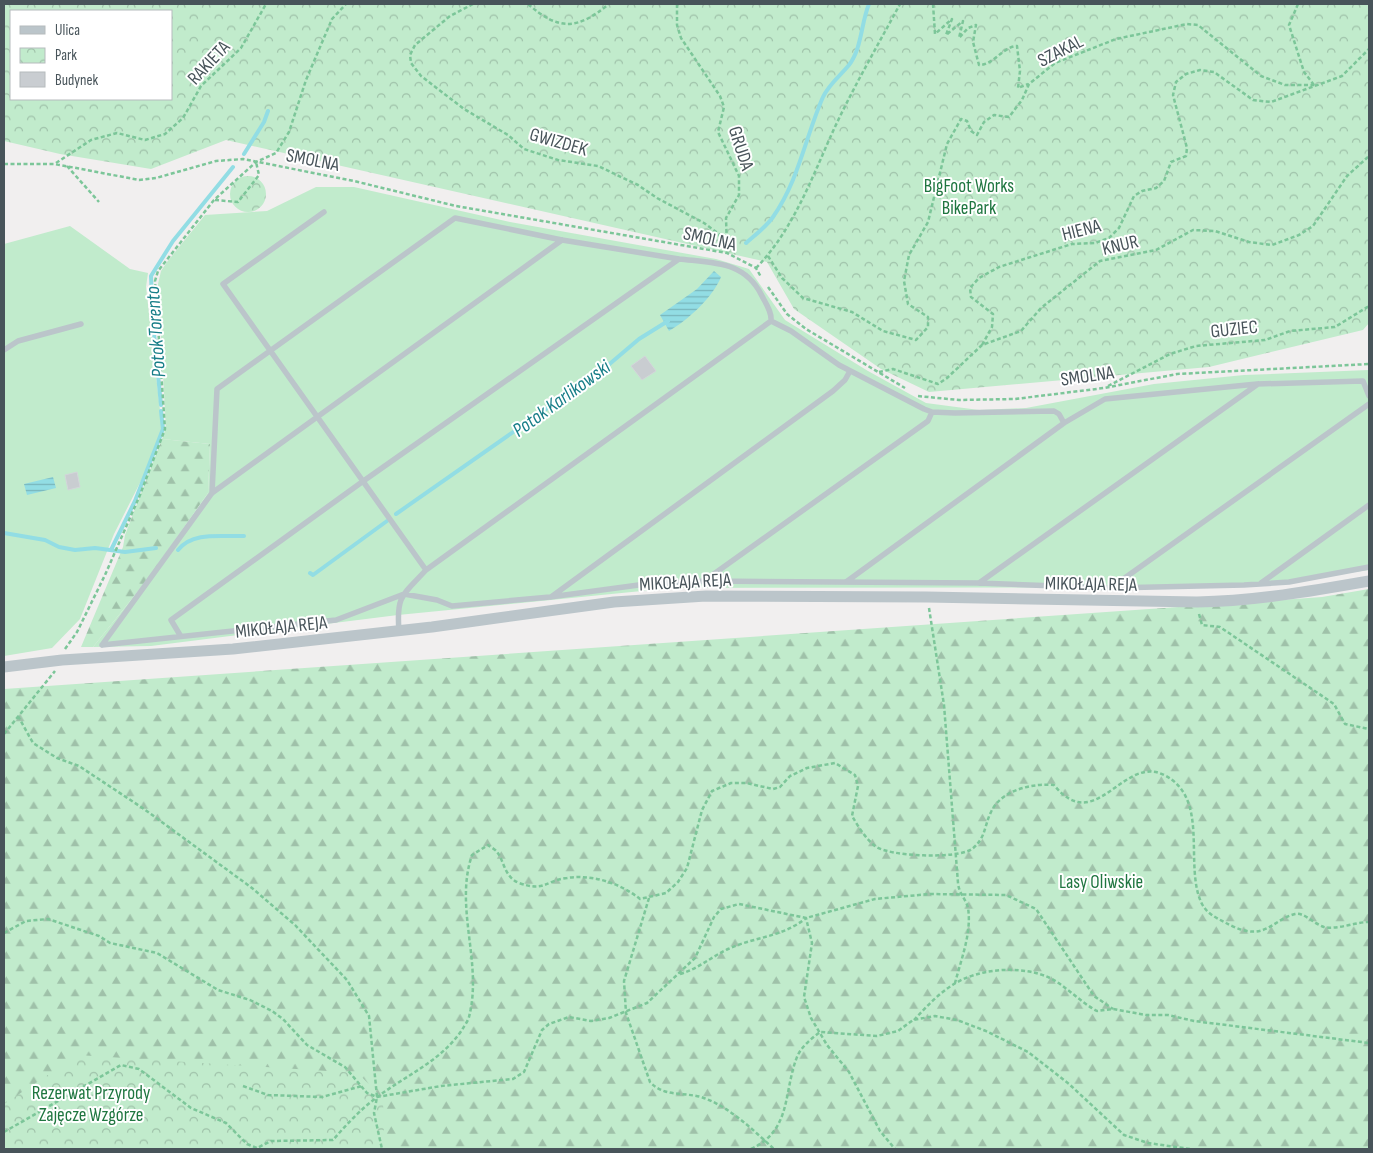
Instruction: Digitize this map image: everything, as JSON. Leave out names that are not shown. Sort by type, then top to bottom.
[{"type":"street","name":"MIKOŁAJA REJA","points":[[4,667],[62,660],[233,649],[399,631],[641,600],[738,596],[1197,602],[1274,597],[1369,580]]},
{"type":"lane","points":[[324,212],[223,284],[426,570]]},
{"type":"lane","points":[[212,494],[217,389],[455,218],[562,240],[718,264],[743,271],[751,278],[772,315],[771,321],[426,570],[404,594],[397,606],[399,631]]},
{"type":"lane","points":[[562,240],[212,494],[102,645],[180,635],[336,620],[404,594],[437,600],[452,606],[550,597],[646,584],[704,581],[980,583],[1111,588],[1259,584],[1289,582],[1369,566]]},
{"type":"lane","points":[[180,635],[172,620],[362,482],[679,259]]},
{"type":"lane","points":[[771,321],[791,331],[850,371],[932,412],[1054,411],[1060,414],[1064,423]]},
{"type":"lane","points":[[4,350],[18,341],[81,324]]},
{"type":"lane","points":[[550,597],[833,392],[845,380],[850,371]]},
{"type":"lane","points":[[846,582],[1064,423],[1105,399],[1258,384],[1366,381],[1369,396]]},
{"type":"lane","points":[[980,583],[1258,384]]},
{"type":"lane","points":[[1111,588],[1369,404]]},
{"type":"lane","points":[[704,581],[928,421],[932,412]]},
{"type":"lane","points":[[1259,584],[1369,504]]},
{"type":"path","name":"RAKIETA","points":[[55,164],[91,140],[117,133],[145,140],[165,134],[183,118],[201,86],[241,48],[266,4]]},
{"type":"path","points":[[4,734],[42,689],[62,660],[65,649],[77,632],[115,551],[165,429],[155,281],[158,271],[214,200],[256,162],[276,153],[289,132],[306,80],[332,19],[346,4]]},
{"type":"path","name":"GWIZDEK","points":[[473,4],[450,16],[415,45],[410,55],[411,63],[421,76],[464,110],[508,136],[524,149],[558,160],[598,166],[638,185],[657,198],[704,223],[720,234],[727,253]]},
{"type":"path","points":[[528,4],[541,15],[562,25],[579,23],[609,4]]},
{"type":"path","name":"GRUDA","points":[[678,4],[677,25],[681,38],[720,96],[724,107],[718,132],[739,176],[738,195],[726,218],[727,253]]},
{"type":"path","points":[[756,268],[768,256],[794,218],[835,127],[900,4]]},
{"type":"path","points":[[933,4],[935,34],[952,19],[946,35],[963,21],[959,38],[968,28],[976,25],[973,42],[979,66],[986,65],[1011,46],[1018,46],[1020,71],[1018,88],[1029,84]]},
{"type":"path","points":[[1298,4],[1289,25],[1304,72],[1314,85],[1342,76],[1369,49]]},
{"type":"path","name":"SZAKAL","points":[[768,256],[782,278],[803,298],[852,312],[883,331],[916,340],[928,327],[928,317],[908,304],[904,281],[909,255],[928,222],[947,144],[961,119],[967,121],[971,131],[977,135],[984,122],[994,115],[1009,117],[1022,100],[1029,84],[1055,63],[1116,39],[1187,24],[1198,25],[1261,76],[1285,85],[1314,85]]},
{"type":"path","name":"HIENA","points":[[982,345],[992,327],[993,314],[971,297],[970,288],[978,278],[998,267],[1072,244],[1095,243],[1108,238],[1119,228],[1134,196],[1142,191],[1156,188],[1164,181],[1171,162],[1186,156],[1187,148],[1173,95],[1176,82],[1186,74],[1200,70],[1214,72],[1253,100],[1271,102],[1314,85]]},
{"type":"path","name":"KNUR","points":[[879,372],[893,369],[938,384],[948,378],[982,345],[1021,331],[1041,308],[1100,261],[1156,250],[1193,230],[1215,231],[1249,242],[1272,245],[1299,235],[1313,226],[1347,176],[1369,156]]},
{"type":"path","name":"SMOLNA","points":[[4,164],[66,165],[139,180],[156,178],[216,161],[243,160],[354,181],[456,206],[727,253],[756,268],[787,314],[806,329],[918,396],[959,400],[1015,399],[1104,388],[1177,374],[1369,364]]},
{"type":"path","points":[[214,200],[238,202],[260,176],[256,162]]},
{"type":"path","points":[[66,165],[99,202]]},
{"type":"path","name":"GUZIEC","points":[[1104,388],[1170,354],[1196,346],[1265,340],[1290,331],[1335,328],[1369,306]]},
{"type":"path","points":[[927,597],[944,704],[959,894],[967,905],[970,922],[955,983]]},
{"type":"path","points":[[1197,602],[1202,624],[1220,628],[1334,704],[1345,724],[1369,729]]},
{"type":"path","points":[[18,716],[33,743],[57,758],[80,766],[144,809],[252,888],[295,925],[347,980],[369,1016],[377,1098],[374,1113],[382,1149]]},
{"type":"path","points":[[4,1132],[121,1065],[139,1069],[190,1108],[226,1123],[248,1144],[257,1148],[271,1142],[333,1140],[348,1123],[377,1098],[434,1060],[453,1042],[469,1018],[472,981],[465,892],[466,873],[472,855],[488,845],[498,852],[502,867],[516,882],[540,888],[566,878],[584,878],[612,883],[626,888],[640,899],[649,898],[666,893],[678,882],[687,868],[702,810],[712,791],[731,783],[746,783],[773,789],[780,787],[790,776],[807,768],[835,763],[855,776],[858,786],[852,816],[861,831],[876,847],[888,852],[957,855],[971,850],[984,837],[991,812],[1007,794],[1037,784],[1054,785],[1065,798],[1086,802],[1102,798],[1137,774],[1154,772],[1164,775],[1176,784],[1187,798],[1192,817],[1197,885],[1202,904],[1211,915],[1245,931],[1257,932],[1269,929],[1288,916],[1298,913],[1304,915],[1312,923],[1327,928],[1369,922]]},
{"type":"path","points":[[678,974],[698,967],[730,948],[786,932],[806,918],[875,899],[959,894],[1006,895],[1036,909],[1094,996],[1113,1009]]},
{"type":"path","points":[[649,898],[624,981],[626,1013],[650,1082],[656,1088],[666,1093],[701,1097],[738,1117],[774,1149]]},
{"type":"path","points":[[4,933],[26,921],[48,919],[99,936],[110,943],[157,953],[177,963],[213,987],[250,1000],[283,1018],[307,1045],[345,1067],[362,1086],[377,1098],[441,1086],[513,1079],[524,1072],[542,1030],[549,1024],[569,1017],[591,1021],[626,1013],[647,1003],[695,958],[714,917],[720,909],[739,904],[806,918]]},
{"type":"path","points":[[806,918],[812,943],[804,998],[811,1018],[849,1072],[880,1131],[894,1149]]},
{"type":"path","points":[[820,1032],[877,1036],[898,1031],[955,983],[984,973],[1011,970],[1034,973],[1051,979],[1097,1011],[1113,1009],[1369,1043]]},
{"type":"path","points":[[913,1020],[934,1016],[957,1020],[986,1031],[1028,1052],[1062,1078],[1124,1135],[1148,1143],[1190,1149]]},
{"type":"path","points":[[751,1149],[766,1142],[783,1114],[797,1056],[820,1032]]},
{"type":"path","points":[[243,1086],[268,1095],[322,1097],[362,1086]]},
{"type":"green space","name":"BigFoot Works BikePark","points":[[4,4],[1369,4],[1369,323],[1363,330],[1209,367],[929,392],[881,369],[794,309],[767,262],[226,140],[151,169],[60,154],[4,141]]},
{"type":"green space","points":[[248,176],[261,181],[266,194],[261,207],[248,212],[235,207],[230,194],[235,181]]},
{"type":"green space","points":[[316,187],[354,187],[510,222],[716,259],[749,269],[785,320],[868,371],[926,403],[979,410],[1026,408],[1154,384],[1244,375],[1369,370],[1369,570],[1247,587],[672,588],[398,615],[151,646],[93,647],[147,580],[208,493],[210,444],[162,439],[166,428],[158,284],[161,271],[205,215],[267,211]]},
{"type":"green space","points":[[70,226],[130,269],[148,273],[146,287],[162,428],[145,473],[114,534],[80,619],[52,648],[4,656],[4,244]]},
{"type":"green space","points":[[162,439],[210,444],[208,493],[147,580],[93,647],[81,647],[123,547],[125,535]]},
{"type":"green space","name":"Lasy Oliwskie","points":[[1369,589],[1369,1149],[4,1149],[4,689],[1322,597]]},
{"type":"green space","name":"Rezerwat Przyrody Zajęcze Wzgórze","points":[[78,1055],[358,1073],[383,1099],[384,1139],[387,1149],[4,1149],[4,1104]]},
{"type":"water","points":[[714,271],[721,277],[706,300],[684,321],[669,331],[660,315],[697,289]]},
{"type":"water","points":[[53,477],[56,488],[27,495],[24,484]]},
{"type":"building","points":[[645,356],[656,371],[642,380],[631,366]]},
{"type":"building","points":[[77,472],[80,487],[68,490],[65,475]]},
{"type":"waterway","name":"Potok Karlikowski","points":[[746,243],[767,224],[782,203],[796,174],[825,92],[853,58],[869,4]]},
{"type":"waterway","name":"Potok Torento","points":[[244,154],[264,122],[268,111]]},
{"type":"waterway","name":"Potok Torento","points":[[161,405],[153,324],[151,276],[173,241],[233,167]]},
{"type":"waterway","name":"Potok Karlikowski","points":[[396,514],[606,367],[639,339],[668,321]]},
{"type":"waterway","name":"Potok Torento","points":[[111,550],[135,501],[163,429],[161,411]]},
{"type":"waterway","name":"Potok Karlikowski","points":[[310,573],[313,575],[387,521]]},
{"type":"waterway","name":"Potok Karlikowski","points":[[4,533],[45,540],[59,547],[75,550],[95,548],[125,552],[156,548]]},
{"type":"waterway","name":"Potok Karlikowski","points":[[178,550],[184,544],[200,537],[244,536]]}]
